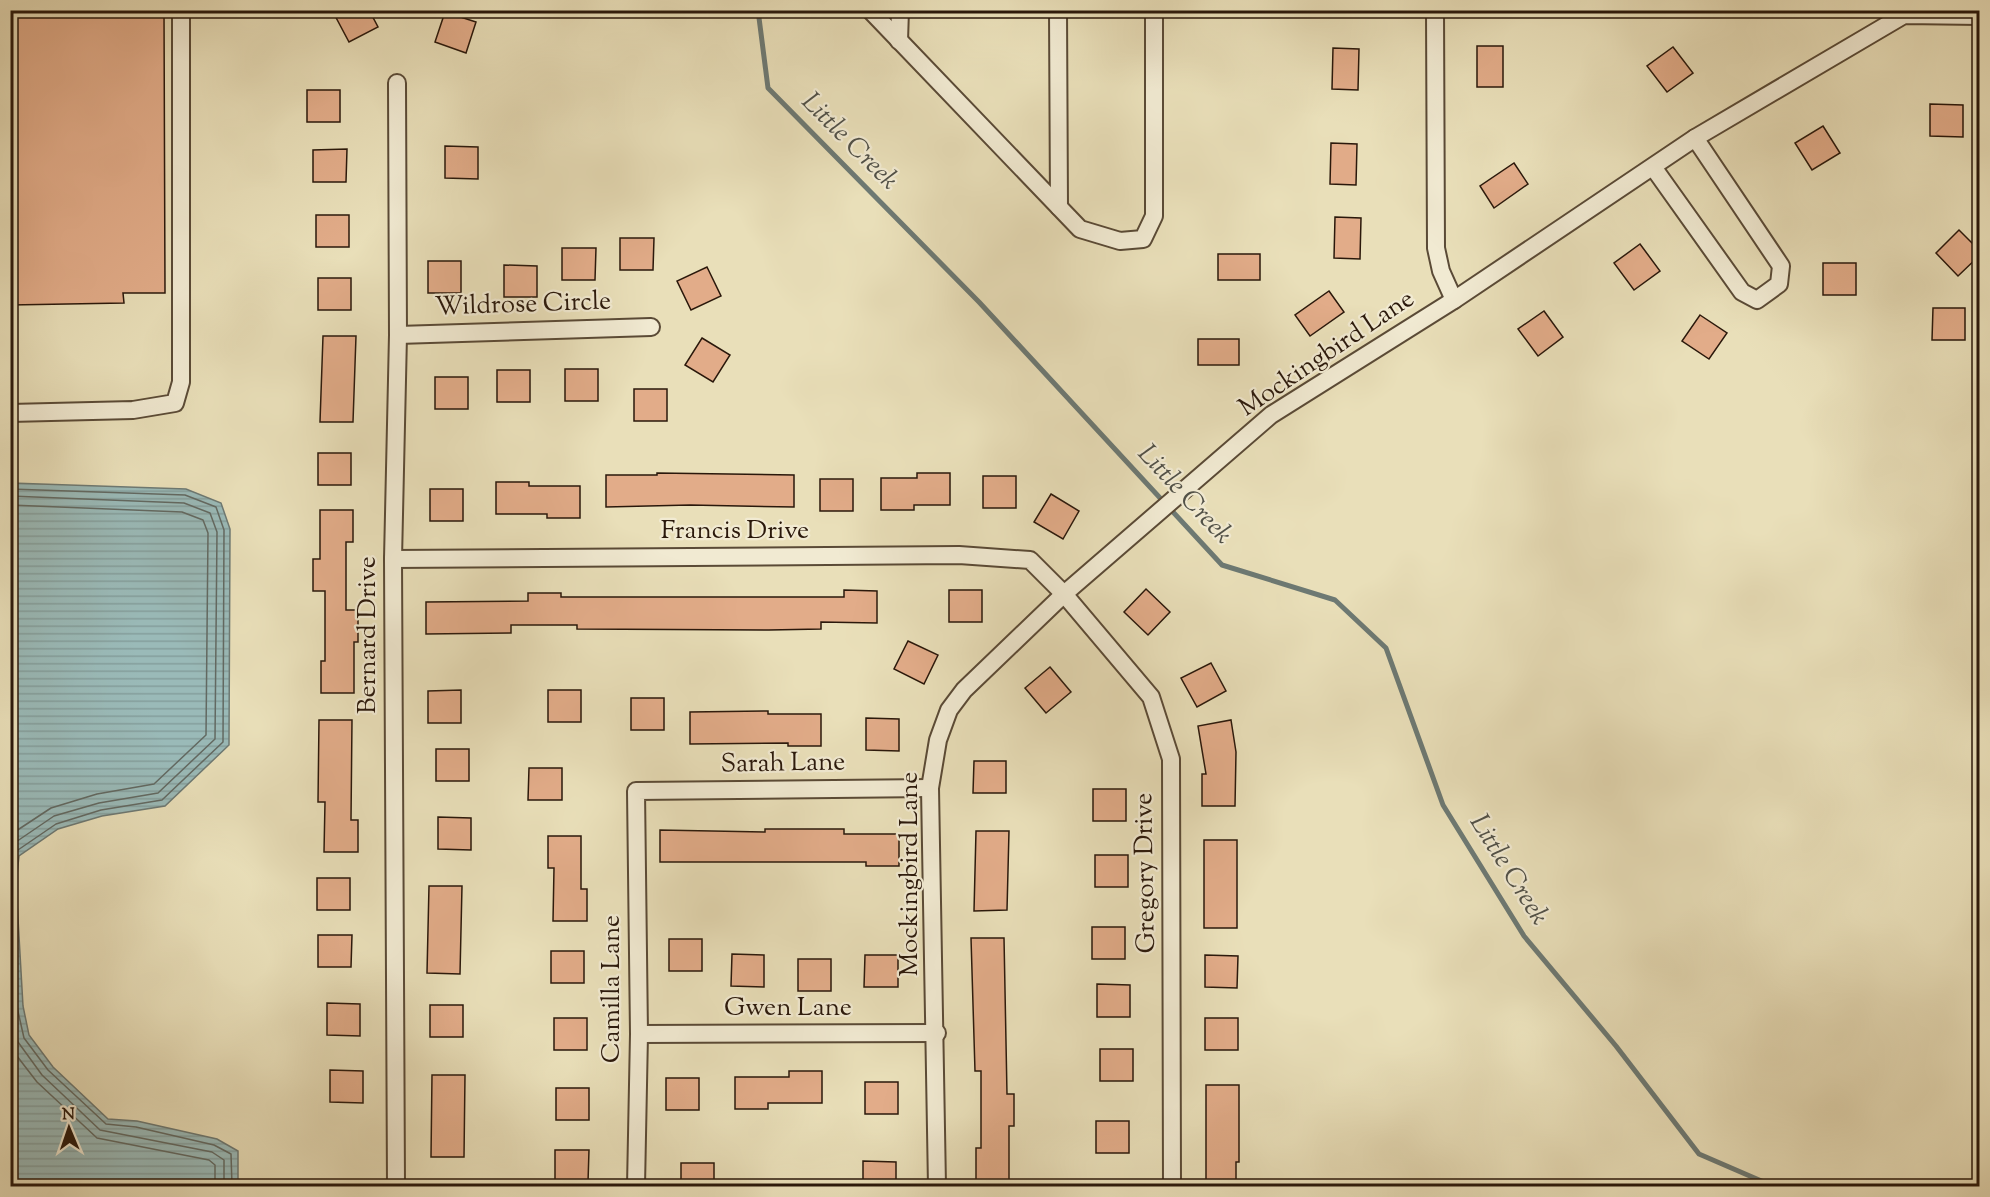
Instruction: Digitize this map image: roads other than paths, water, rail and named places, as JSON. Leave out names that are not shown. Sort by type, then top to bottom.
[{"type":"street","points":[[10,413],[110,411],[175,403],[181,382],[181,10]]},
{"type":"street","points":[[870,10],[1080,229],[1120,241],[1143,239],[1154,216],[1154,10]]},
{"type":"street","points":[[899,41],[900,10]]},
{"type":"street","points":[[1058,10],[1059,207]]},
{"type":"street","points":[[1435,10],[1436,248],[1442,271],[1455,300]]},
{"type":"street","name":"Mockingbird Lane","points":[[937,1186],[937,1033],[930,788],[938,740],[950,710],[964,690],[1064,594],[1148,518],[1190,486],[1271,415],[1455,300],[1695,138],[1904,13],[1980,16]]},
{"type":"street","name":"Bernard Drive","points":[[396,1186],[393,559],[398,335],[397,83]]},
{"type":"street","points":[[1653,167],[1742,292],[1757,300],[1779,284],[1781,266],[1695,138]]},
{"type":"street","name":"Wildrose Circle","points":[[398,335],[651,327]]},
{"type":"street","name":"Francis Drive","points":[[393,559],[959,555],[1030,560],[1064,594]]},
{"type":"street","name":"Gregory Drive","points":[[1064,594],[1151,697],[1171,759],[1172,1186]]},
{"type":"street","name":"Sarah Lane","points":[[636,791],[930,788]]},
{"type":"street","name":"Camilla Lane","points":[[636,791],[639,1034],[636,1186]]},
{"type":"street","name":"Gwen Lane","points":[[639,1034],[937,1033]]},
{"type":"water","points":[[11,483],[186,489],[221,503],[230,529],[229,745],[165,806],[102,816],[58,829],[19,856],[16,884],[23,1006],[29,1035],[53,1067],[108,1119],[137,1121],[217,1139],[238,1151],[238,1186],[11,1186]]},
{"type":"waterway","name":"Little Creek","points":[[758,10],[768,88],[979,302],[1222,565],[1335,600],[1386,648],[1443,805],[1524,936],[1616,1046],[1699,1154],[1773,1186]]}]
